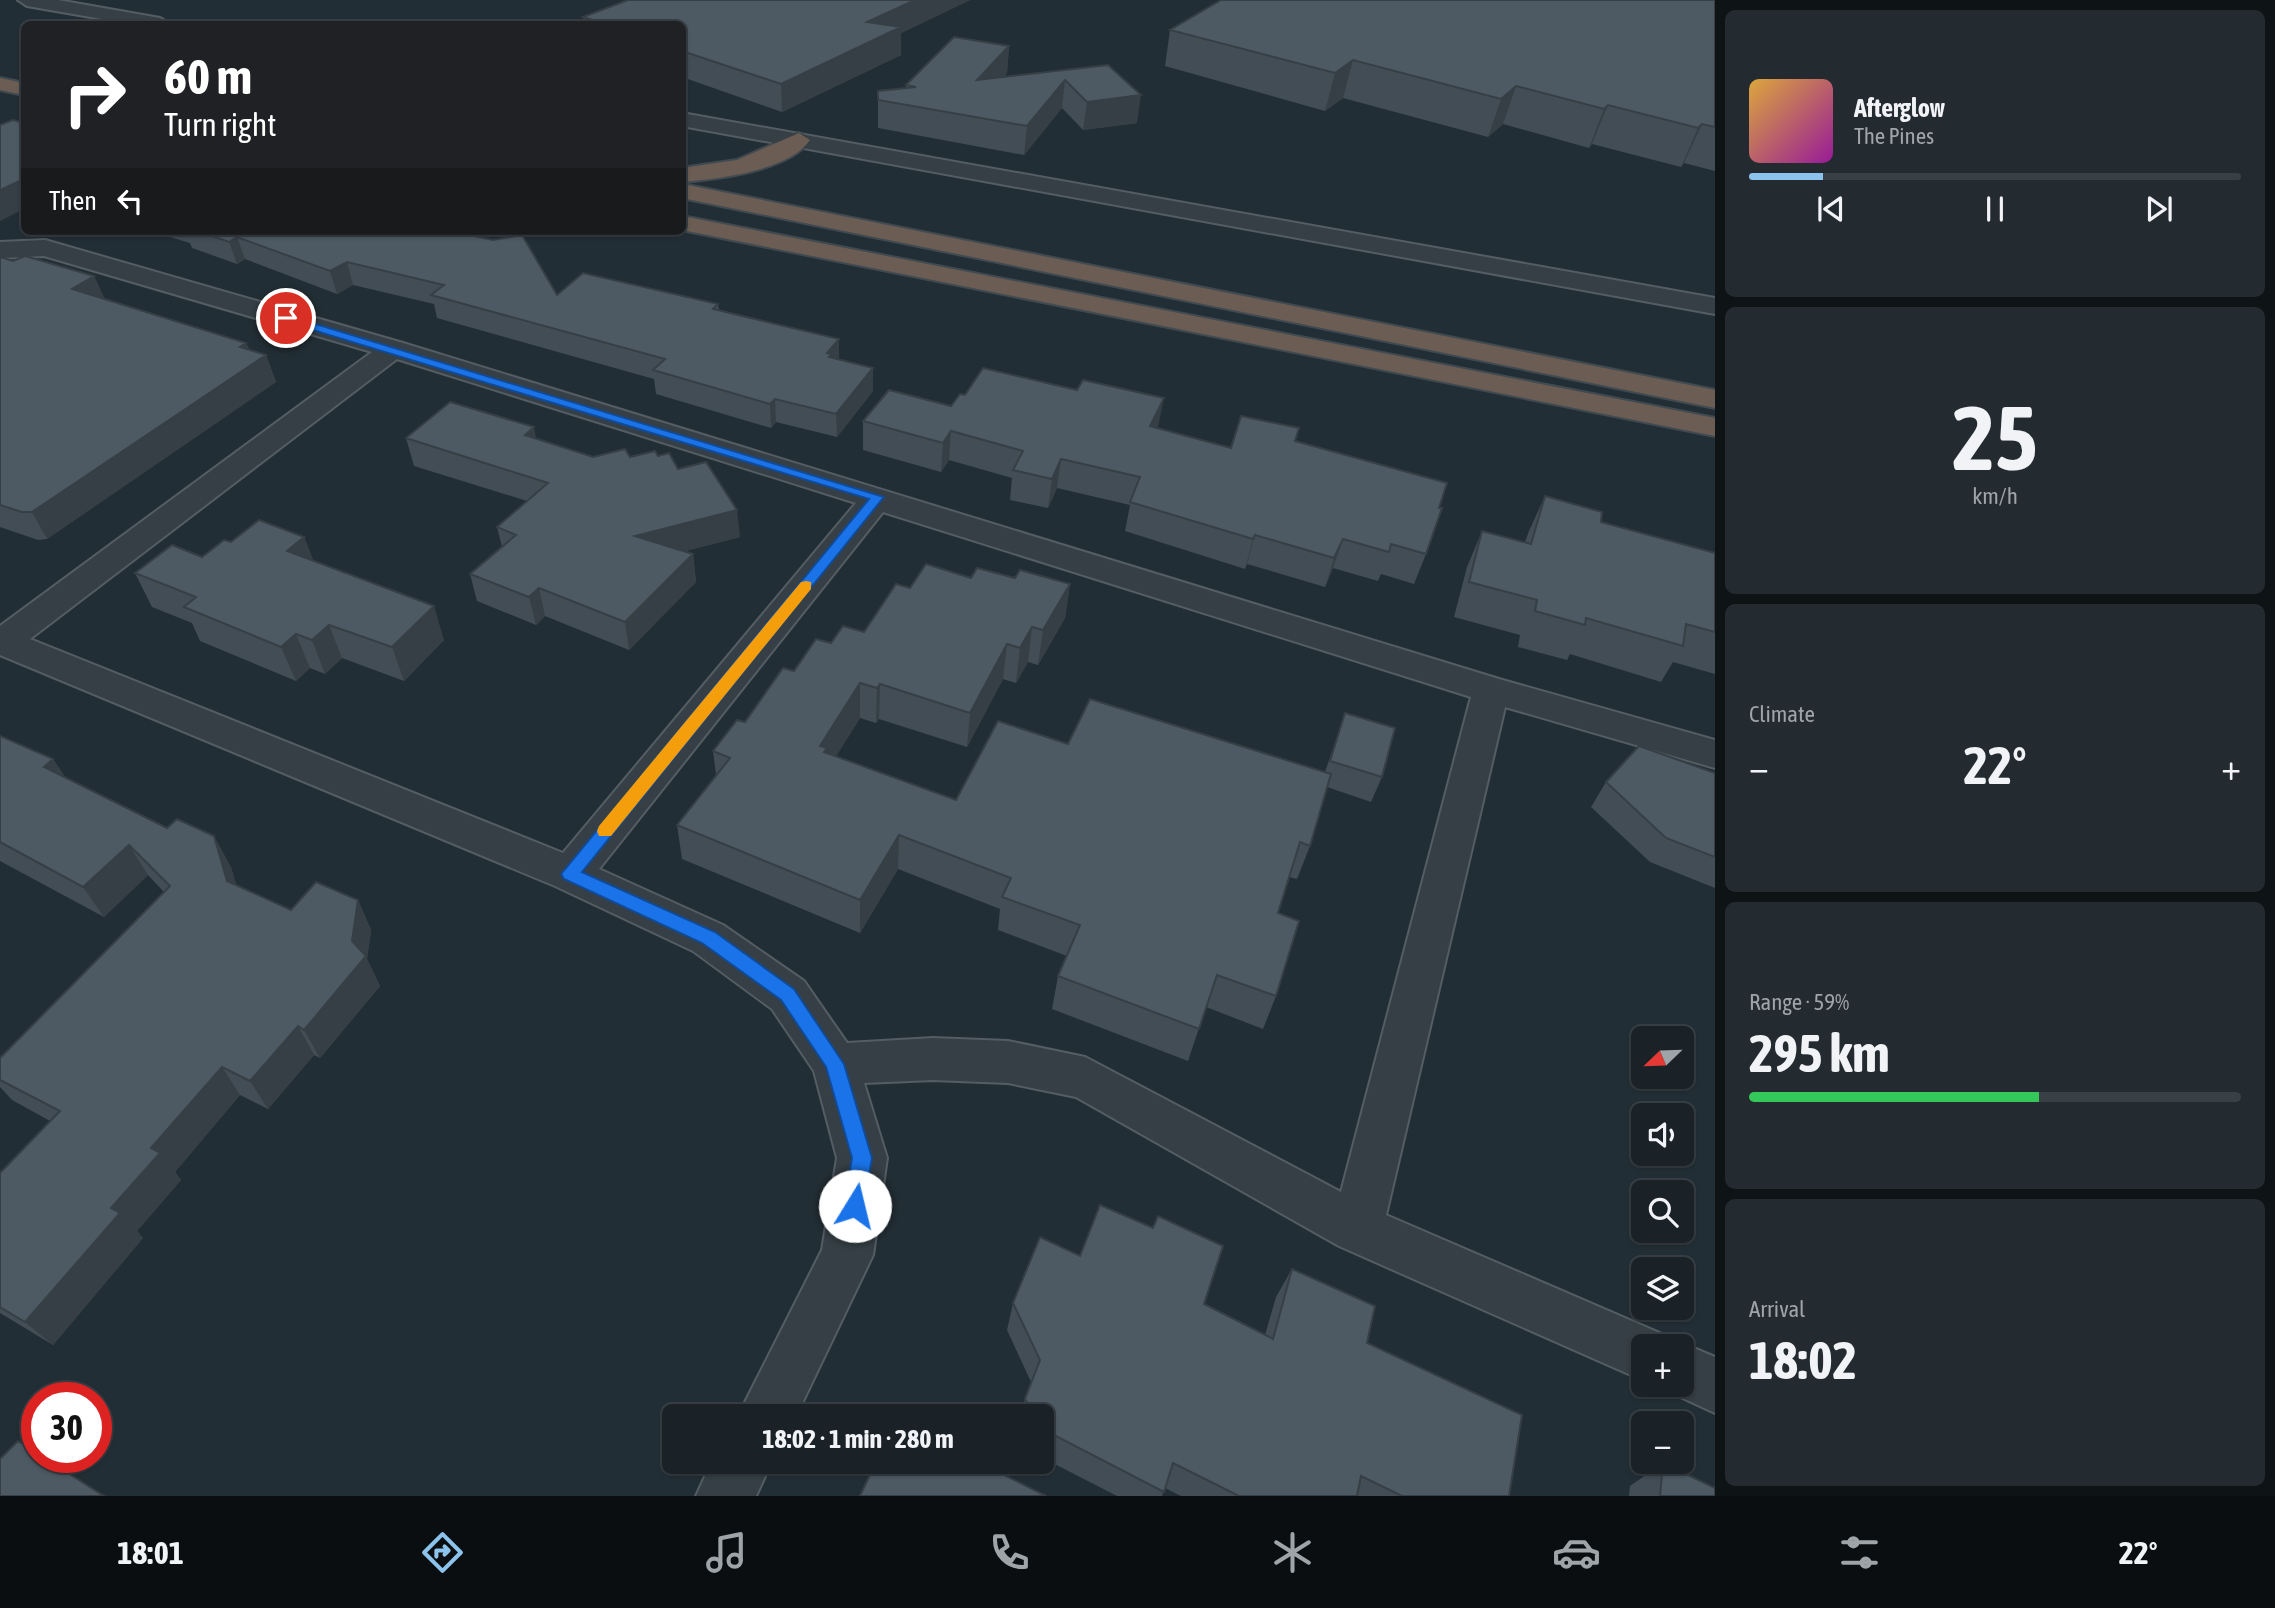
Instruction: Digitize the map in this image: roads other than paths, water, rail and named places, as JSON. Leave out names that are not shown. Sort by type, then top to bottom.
[{"type":"highway","points":[[0,84],[21,88]]},
{"type":"highway","points":[[686,174],[790,164],[815,206],[852,224]]},
{"type":"highway","points":[[686,192],[1715,399]]},
{"type":"highway","points":[[686,224],[1715,427]]},
{"type":"street","points":[[27,0],[143,21]]},
{"type":"street","points":[[686,121],[790,164],[1715,306]]},
{"type":"street","points":[[0,250],[46,248],[393,349],[878,497],[1491,690],[1715,754]]},
{"type":"street","points":[[1,641],[393,349]]},
{"type":"street","points":[[570,874],[878,497]]},
{"type":"street","points":[[1,641],[570,874],[720,946],[788,995],[835,1064],[862,1158],[847,1255],[772,1404]]},
{"type":"street","points":[[1357,1228],[1491,690]]},
{"type":"street","points":[[835,1064],[933,1059],[1008,1062],[1085,1078],[1357,1228],[1631,1348]]},
{"type":"street","points":[[1694,1375],[1715,1385]]},
{"type":"street","points":[[725,1496],[736,1474]]}]
